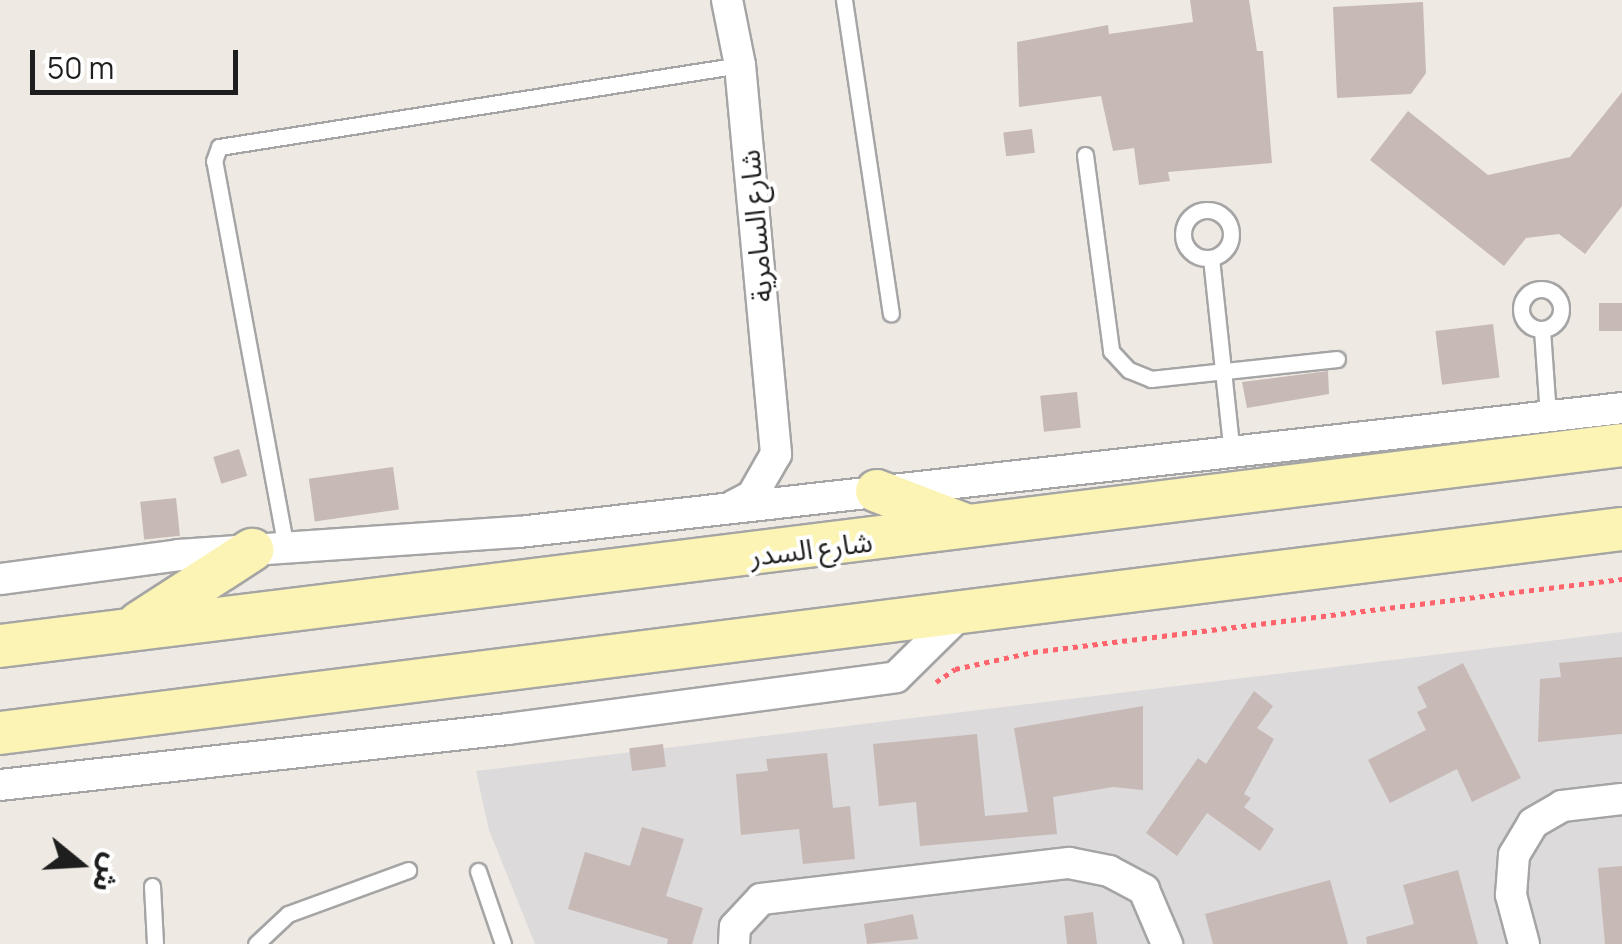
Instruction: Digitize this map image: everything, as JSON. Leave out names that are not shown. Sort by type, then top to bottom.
[{"type":"main road","name":"شارع السدر","points":[[0,646],[1622,445]]},
{"type":"main road","points":[[857,493],[973,528]]},
{"type":"main road","points":[[0,733],[1622,529]]},
{"type":"main road","points":[[128,630],[269,549]]},
{"type":"street","name":"شارع السامرية","points":[[727,0],[740,65],[776,454]]},
{"type":"street","name":"شارع السدر","points":[[0,579],[269,549],[519,532],[1622,408]]},
{"type":"street","points":[[732,506],[752,496],[776,454],[806,485],[857,493]]},
{"type":"street","points":[[0,785],[508,730],[896,677],[962,612]]},
{"type":"street","points":[[1524,944],[1511,895],[1514,854],[1533,823],[1562,806],[1622,800]]},
{"type":"street","points":[[734,944],[736,927],[761,899],[1069,863],[1109,870],[1144,890],[1167,944]]},
{"type":"lane","points":[[844,0],[892,314]]},
{"type":"lane","points":[[269,549],[214,161],[219,146],[740,65]]},
{"type":"lane","points":[[1084,154],[1111,351],[1128,370],[1150,378],[1222,374],[1338,359]]},
{"type":"lane","points":[[1211,258],[1232,454]]},
{"type":"lane","points":[[1542,330],[1548,416]]},
{"type":"lane","points":[[256,944],[288,914],[408,870]]},
{"type":"lane","points":[[478,871],[503,944]]},
{"type":"lane","points":[[152,886],[155,944]]},
{"type":"path","points":[[922,690],[955,670],[1032,652],[1622,580]]},
{"type":"shaded area","points":[[1622,632],[1622,944],[535,944],[489,830],[476,771]]},
{"type":"building","points":[[1190,0],[1249,0],[1257,51],[1263,51],[1272,163],[1168,172],[1170,181],[1139,185],[1134,148],[1113,151],[1101,96],[1019,107],[1017,42],[1108,25],[1109,34],[1193,22]]},
{"type":"building","points":[[1423,2],[1426,73],[1411,94],[1337,98],[1333,7]]},
{"type":"building","points":[[1622,92],[1622,206],[1585,254],[1559,234],[1526,238],[1504,266],[1370,160],[1408,111],[1488,175],[1570,157]]},
{"type":"building","points":[[1032,129],[1035,153],[1006,156],[1003,133]]},
{"type":"building","points":[[1599,303],[1622,303],[1622,331],[1599,331]]},
{"type":"building","points":[[1493,324],[1500,378],[1442,385],[1435,331]]},
{"type":"building","points":[[1328,371],[1329,394],[1247,408],[1242,382]]},
{"type":"building","points":[[1077,392],[1081,428],[1044,432],[1040,396]]},
{"type":"building","points":[[239,449],[247,476],[221,484],[213,457]]},
{"type":"building","points":[[393,467],[399,510],[315,521],[309,479]]},
{"type":"building","points":[[176,498],[180,536],[144,540],[140,502]]},
{"type":"building","points":[[1622,657],[1622,734],[1538,742],[1540,679],[1561,677],[1559,663]]},
{"type":"building","points":[[1463,663],[1521,778],[1472,802],[1457,769],[1390,803],[1368,760],[1426,730],[1417,712],[1427,707],[1417,687]]},
{"type":"building","points":[[1254,691],[1273,706],[1257,728],[1274,739],[1244,794],[1251,798],[1244,807],[1274,829],[1260,851],[1207,813],[1177,856],[1146,833],[1198,758],[1206,764]]},
{"type":"building","points":[[1143,706],[1143,790],[1113,787],[1053,797],[1057,834],[920,846],[916,802],[879,806],[873,744],[977,734],[985,816],[1028,812],[1014,728]]},
{"type":"building","points":[[663,744],[666,767],[632,771],[629,748]]},
{"type":"building","points":[[827,753],[833,808],[850,806],[855,859],[803,864],[799,829],[741,835],[736,774],[768,771],[766,759]]},
{"type":"building","points":[[642,827],[684,839],[666,896],[703,908],[692,944],[667,944],[668,939],[568,909],[585,852],[630,866]]},
{"type":"building","points":[[1622,866],[1622,944],[1605,944],[1598,868]]},
{"type":"building","points":[[1458,870],[1478,944],[1367,944],[1366,937],[1414,924],[1403,885]]},
{"type":"building","points":[[1330,880],[1348,944],[1213,944],[1205,914]]},
{"type":"building","points":[[1093,912],[1097,944],[1067,944],[1064,916]]},
{"type":"building","points":[[913,914],[918,939],[867,944],[864,924]]}]
